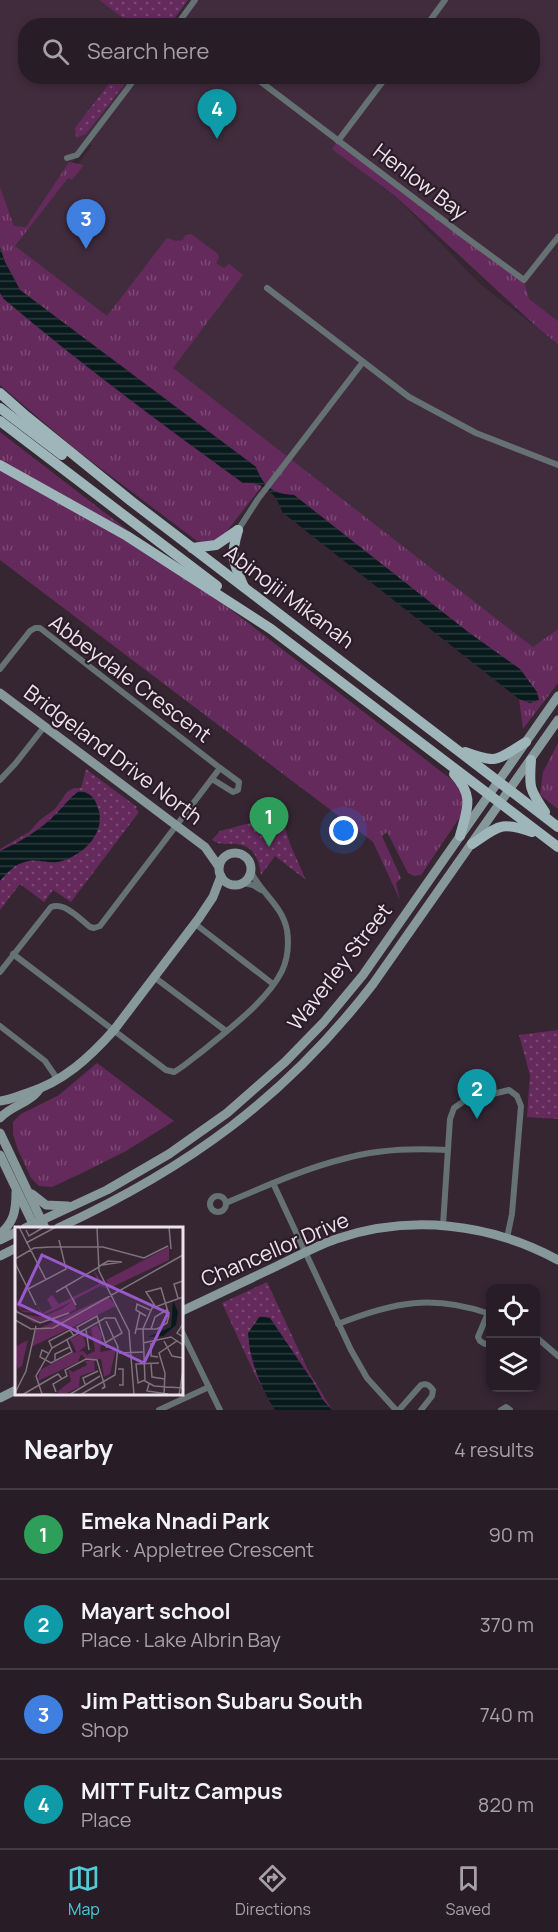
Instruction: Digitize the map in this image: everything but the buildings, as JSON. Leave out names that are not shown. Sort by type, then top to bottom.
[{"type":"main road","name":"Abinojii Mikanah","points":[[0,393],[117,491],[555,824]]},
{"type":"main road","points":[[0,408],[91,476],[117,491]]},
{"type":"main road","points":[[0,421],[271,629]]},
{"type":"main road","name":"Abinojii Mikanah","points":[[0,465],[134,540],[271,629],[558,847]]},
{"type":"main road","points":[[192,548],[216,546],[238,530]]},
{"type":"main road","points":[[238,530],[232,554],[244,588]]},
{"type":"main road","name":"Bridgeland Drive North","points":[[0,693],[176,826],[205,846],[227,855]]},
{"type":"main road","name":"Waverley Street","points":[[36,1226],[135,1174],[198,1134],[238,1104],[313,1035],[354,987],[558,696]]},
{"type":"main road","name":"Waverley Street","points":[[68,1226],[183,1162],[236,1124],[324,1043],[364,996],[558,720]]},
{"type":"main road","points":[[454,747],[482,758],[493,759],[507,755],[526,742]]},
{"type":"main road","points":[[443,760],[463,785],[467,794],[468,807],[460,836]]},
{"type":"main road","points":[[531,760],[529,783],[531,792],[555,824]]},
{"type":"main road","points":[[472,844],[504,825],[512,825],[541,834]]},
{"type":"main road","name":"Bridgeland Drive North","points":[[205,846],[220,871]]},
{"type":"main road","points":[[0,1101],[38,1091],[58,1080],[91,1054],[114,1030],[213,897],[223,858],[236,853],[244,856],[250,863],[248,878],[243,883],[233,885],[213,897]]},
{"type":"main road","points":[[220,871],[228,883],[233,885]]},
{"type":"main road","points":[[0,1118],[8,1109],[32,1098],[38,1091]]},
{"type":"main road","points":[[0,1111],[0,1118]]},
{"type":"main road","points":[[0,1133],[36,1226]]},
{"type":"main road","points":[[0,1155],[21,1188],[38,1200],[46,1205],[73,1206]]},
{"type":"main road","points":[[0,1234],[9,1226],[15,1214],[21,1188]]},
{"type":"main road","name":"Chancellor Drive","points":[[183,1311],[334,1240],[374,1229],[403,1225],[443,1225],[472,1229],[534,1247],[558,1260]]},
{"type":"main road","points":[[0,1240],[15,1232]]},
{"type":"main road","points":[[0,1256],[15,1249]]},
{"type":"main road","points":[[0,1398],[15,1390]]},
{"type":"street","points":[[182,18],[195,0]]},
{"type":"street","points":[[432,18],[445,0]]},
{"type":"street","points":[[67,159],[77,156],[131,84]]},
{"type":"street","name":"Henlow Bay","points":[[263,84],[524,280],[558,237]]},
{"type":"street","points":[[338,141],[381,84]]},
{"type":"street","points":[[267,288],[409,397],[476,433],[558,465]]},
{"type":"street","points":[[238,530],[258,499],[363,362]]},
{"type":"street","name":"Abbeydale Crescent","points":[[0,669],[30,631],[40,628],[239,782],[240,786],[233,792],[212,779]]},
{"type":"street","points":[[0,780],[44,727]]},
{"type":"street","name":"Abbeydale Crescent","points":[[14,954],[51,907],[56,905],[64,908],[90,927],[100,926],[220,768]]},
{"type":"street","points":[[0,972],[14,954],[171,1072],[181,1068],[226,1031],[273,984],[286,960],[288,939],[279,909],[250,872]]},
{"type":"street","points":[[243,883],[253,885],[264,892]]},
{"type":"street","points":[[194,924],[273,984]]},
{"type":"street","points":[[154,977],[226,1031]]},
{"type":"street","points":[[0,1026],[45,1060],[58,1080]]},
{"type":"street","points":[[443,1225],[450,1119],[454,1108],[464,1101],[504,1090],[513,1092],[521,1106],[512,1215],[507,1238]]},
{"type":"street","points":[[226,1203],[322,1165],[368,1153],[448,1149]]},
{"type":"street","points":[[273,1183],[338,1324],[367,1378],[397,1410],[421,1385],[429,1385],[433,1390],[432,1396],[421,1410]]},
{"type":"street","points":[[338,1324],[384,1307],[419,1302],[454,1304],[486,1313]]},
{"type":"street","points":[[486,1320],[478,1337],[480,1341],[486,1344]]},
{"type":"street","points":[[183,1334],[220,1410]]},
{"type":"street","points":[[537,1338],[558,1356]]},
{"type":"street","points":[[159,1410],[208,1387]]},
{"type":"street","points":[[501,1410],[507,1407],[510,1410]]},
{"type":"shaded area","points":[[0,0],[99,0],[123,18],[18,18],[18,84],[540,84],[540,18],[181,18],[195,0],[558,0],[558,321],[529,299],[524,280],[333,149],[394,195],[480,284],[558,344],[558,629],[534,648],[14,246],[92,146],[87,142],[26,228],[14,226],[0,187]]},
{"type":"shaded area","points":[[0,248],[20,290],[256,467],[269,488],[280,493],[294,495],[468,632],[520,669],[537,692],[539,700],[530,703],[519,699],[282,512],[280,505],[268,490],[256,484],[243,483],[62,347],[4,299],[0,293]]},
{"type":"shaded area","points":[[79,791],[91,796],[100,817],[96,835],[84,849],[58,862],[27,861],[19,864],[0,881],[0,851],[43,826]]},
{"type":"shaded area","points":[[260,1316],[270,1318],[323,1400],[332,1410],[275,1410],[257,1373],[249,1343],[248,1333]]},
{"type":"green space","points":[[99,0],[188,0],[175,18],[123,18]]},
{"type":"green space","points":[[109,84],[125,84],[86,134],[76,138],[75,128]]},
{"type":"green space","points":[[338,141],[524,280],[529,299],[558,321],[558,344],[394,195],[332,149]]},
{"type":"green space","points":[[69,162],[84,165],[72,180],[68,178],[15,246],[107,316],[167,238],[176,241],[183,240],[185,235],[191,234],[218,254],[219,258],[216,263],[224,268],[229,264],[243,275],[173,368],[533,647],[558,629],[558,683],[523,729],[519,699],[530,703],[528,680],[520,669],[468,632],[294,495],[280,493],[269,488],[256,467],[20,290],[0,248],[0,187],[14,226],[26,227]]},
{"type":"green space","points":[[0,293],[33,323],[152,416],[243,483],[251,482],[262,486],[224,535],[211,541],[197,541],[75,449],[0,385]]},
{"type":"green space","points":[[0,432],[456,783],[464,798],[462,814],[421,875],[414,876],[408,873],[387,832],[382,836],[401,878],[396,883],[400,900],[373,842],[0,560]]},
{"type":"green space","points":[[558,743],[558,809],[540,795],[543,772]]},
{"type":"green space","points":[[86,769],[137,807],[139,812],[71,902],[53,890],[44,902],[20,884],[0,910],[0,849],[29,832],[55,809],[67,792],[74,788],[81,788]]},
{"type":"green space","points":[[281,815],[290,844],[306,880],[275,856],[261,875],[257,859],[247,847],[221,844],[212,840],[220,831]]},
{"type":"green space","points":[[558,1030],[558,1119],[527,1117],[530,1075],[519,1035]]},
{"type":"green space","points":[[97,1063],[174,1121],[126,1151],[82,1173],[52,1187],[39,1186],[31,1178],[18,1150],[13,1134],[13,1122],[21,1114],[59,1095]]},
{"type":"green space","points":[[267,1282],[308,1370],[332,1410],[276,1410],[256,1377],[222,1303]]},
{"type":"place","name":"MITT Fultz Campus","points":[[217,139]]},
{"type":"place","name":"Jim Pattison Subaru South","points":[[86,249]]},
{"type":"place","name":"Emeka Nnadi Park","points":[[269,847]]},
{"type":"place","name":"Mayart school","points":[[477,1119]]}]
